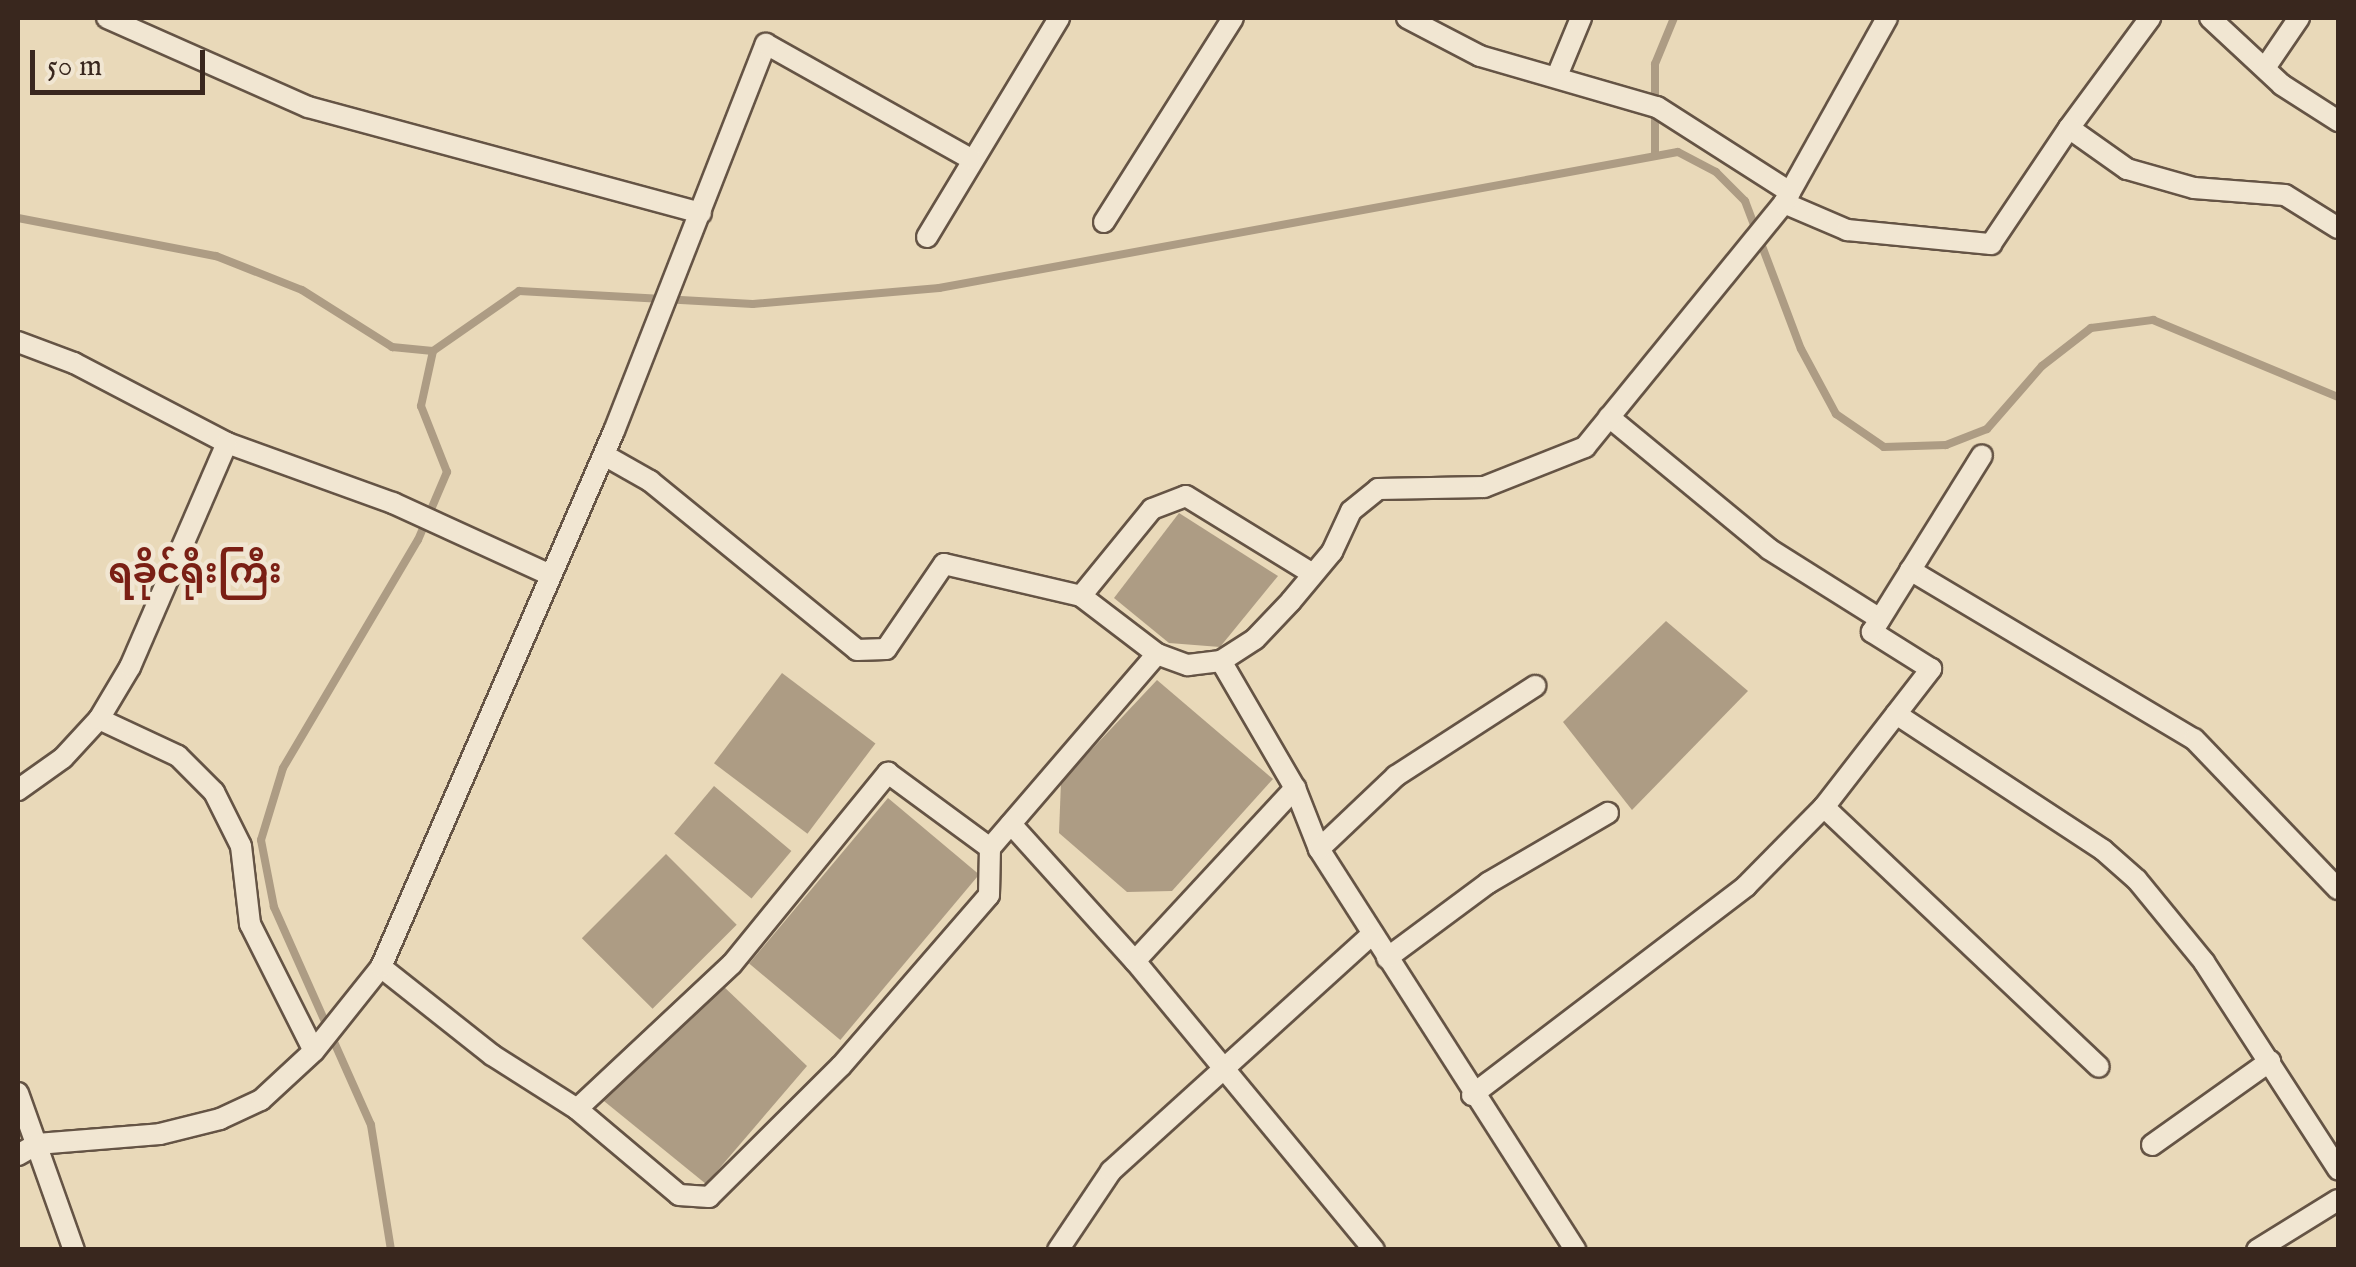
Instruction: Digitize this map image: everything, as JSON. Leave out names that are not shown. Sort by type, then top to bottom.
[{"type":"street","points":[[107,18],[308,106],[701,212]]},
{"type":"street","points":[[926,236],[1059,18]]},
{"type":"street","points":[[1104,222],[1234,18]]},
{"type":"street","points":[[1406,18],[1480,56],[1657,107],[1787,197],[1847,230],[1991,244],[2150,18]]},
{"type":"street","points":[[1557,76],[1580,18]]},
{"type":"street","points":[[604,455],[650,480],[857,650],[886,649],[944,564],[1081,596],[1157,654],[1188,665],[1221,662],[1255,639],[1313,574],[1351,511],[1378,489],[1484,487],[1584,447],[1787,197],[1887,18]]},
{"type":"street","points":[[2210,18],[2267,65],[2282,85],[2338,121]]},
{"type":"street","points":[[2267,65],[2299,18]]},
{"type":"street","points":[[18,1155],[37,1144],[160,1134],[220,1120],[260,1100],[314,1051],[381,967],[604,455],[766,44],[971,158]]},
{"type":"street","points":[[2069,128],[2127,169],[2194,188],[2285,196],[2338,228]]},
{"type":"street","points":[[18,342],[74,363],[227,444],[393,503],[550,575]]},
{"type":"street","points":[[1609,417],[1768,549],[1880,619]]},
{"type":"street","points":[[18,790],[63,758],[99,719],[130,667],[227,444]]},
{"type":"street","points":[[1472,1095],[1746,886],[1824,807],[1931,670],[1872,632],[1982,455]]},
{"type":"street","points":[[1081,596],[1152,509],[1186,496],[1313,574]]},
{"type":"street","points":[[1910,570],[2194,739],[2338,889]]},
{"type":"street","points":[[381,967],[492,1054],[577,1108],[679,1195],[709,1197],[840,1066],[989,895],[990,848],[1157,654]]},
{"type":"street","points":[[1221,662],[1295,788],[1319,848],[1472,1095],[1575,1250]]},
{"type":"street","points":[[1319,848],[1396,776],[1535,686]]},
{"type":"street","points":[[1896,714],[2128,872],[2204,962],[2338,1169]]},
{"type":"street","points":[[99,719],[178,756],[214,792],[242,846],[250,924],[314,1051]]},
{"type":"street","points":[[577,1108],[732,964],[888,773],[990,848]]},
{"type":"street","points":[[1135,961],[1295,788]]},
{"type":"street","points":[[1824,807],[2099,1068]]},
{"type":"street","points":[[1387,958],[1488,884],[1608,812]]},
{"type":"street","points":[[1011,824],[1135,961],[1374,1250]]},
{"type":"street","points":[[1058,1250],[1111,1171],[1372,934]]},
{"type":"street","points":[[2152,1145],[2270,1061]]},
{"type":"street","points":[[18,1093],[74,1250]]},
{"type":"street","points":[[2258,1250],[2338,1200]]},
{"type":"shaded area","points":[[1179,513],[1278,576],[1220,647],[1169,643],[1114,598]]},
{"type":"shaded area","points":[[1666,621],[1748,691],[1632,810],[1563,722]]},
{"type":"shaded area","points":[[782,673],[875,743],[807,834],[714,763]]},
{"type":"shaded area","points":[[1157,680],[1273,779],[1172,891],[1127,892],[1059,833],[1061,782]]},
{"type":"shaded area","points":[[714,786],[791,851],[752,898],[674,833]]},
{"type":"shaded area","points":[[888,798],[979,874],[840,1040],[749,963]]},
{"type":"shaded area","points":[[666,854],[737,925],[653,1009],[582,938]]},
{"type":"shaded area","points":[[721,984],[807,1066],[706,1184],[599,1097]]},
{"type":"waterway","points":[[1655,154],[1655,64],[1674,18]]},
{"type":"waterway","points":[[18,218],[216,256],[302,290],[392,347],[433,351],[519,291],[753,304],[939,288],[1678,152],[1716,172],[1745,201],[1801,349],[1836,414],[1884,447],[1946,445],[1987,429],[2042,366],[2091,328],[2153,320],[2338,397]]},
{"type":"waterway","points":[[391,1250],[371,1125],[274,907],[261,840],[283,768],[418,540],[447,472],[421,406],[433,351]]},
{"type":"district","name":"ရခိုင်ရိုးကြီး","points":[[195,574]]}]
